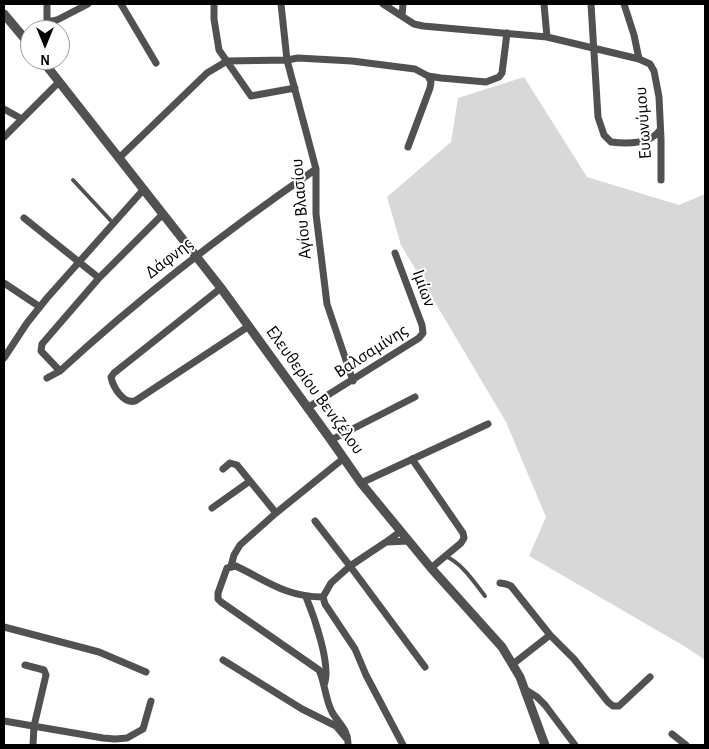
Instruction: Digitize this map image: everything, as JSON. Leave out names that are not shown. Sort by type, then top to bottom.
[{"type":"street","points":[[47,4],[47,20]]},
{"type":"street","points":[[58,20],[88,4]]},
{"type":"street","points":[[121,4],[156,63]]},
{"type":"street","points":[[214,4],[214,18],[220,50],[251,96],[295,88]]},
{"type":"street","name":"Αγίου Βλασίου","points":[[281,4],[287,60],[316,169],[316,214],[327,304],[353,381]]},
{"type":"street","points":[[383,4],[414,24],[423,26],[546,38],[639,59],[624,4]]},
{"type":"street","points":[[402,16],[403,4]]},
{"type":"street","points":[[544,4],[546,38]]},
{"type":"street","points":[[591,4],[598,117],[604,135],[610,142],[622,143],[650,139],[656,136],[660,130]]},
{"type":"street","points":[[4,14],[20,29]]},
{"type":"street","points":[[119,158],[207,73],[227,61],[287,60],[298,58],[322,59],[395,65],[416,69],[428,76],[460,81],[486,82],[499,77],[502,73],[507,33]]},
{"type":"street","name":"Ευωνύμου","points":[[639,59],[650,64],[654,71],[659,97],[661,180]]},
{"type":"street","name":"Ελευθερίου Βενιζέλου","points":[[50,70],[221,288],[361,483],[431,568],[492,635],[513,664],[526,690],[545,745]]},
{"type":"street","points":[[408,147],[430,88],[431,82],[428,76]]},
{"type":"street","points":[[4,136],[59,82]]},
{"type":"street","points":[[4,109],[22,119]]},
{"type":"street","name":"Δάφνης","points":[[47,378],[60,370],[147,294],[249,215],[316,169]]},
{"type":"street","points":[[4,358],[40,307],[144,189]]},
{"type":"street","points":[[60,370],[41,351],[42,344],[99,278],[163,214]]},
{"type":"street","points":[[24,218],[99,278]]},
{"type":"street","name":"Ιμίων","points":[[395,253],[423,333]]},
{"type":"street","points":[[4,283],[40,307]]},
{"type":"street","points":[[221,288],[114,373],[111,377],[112,382],[125,400],[129,402],[135,400],[249,326]]},
{"type":"street","name":"Βαλσαμίνης","points":[[307,408],[353,381],[419,338],[423,333]]},
{"type":"street","points":[[331,440],[415,397]]},
{"type":"street","points":[[361,483],[488,424]]},
{"type":"street","points":[[344,458],[240,545],[234,555],[231,566],[227,568],[218,593],[218,599],[319,670],[326,698],[348,736],[349,744]]},
{"type":"street","points":[[412,459],[463,533],[464,538],[462,543],[431,568]]},
{"type":"street","points":[[223,469],[230,463],[237,465],[276,513]]},
{"type":"street","points":[[212,508],[250,481]]},
{"type":"street","points":[[316,521],[425,667]]},
{"type":"street","points":[[323,597],[331,583],[350,566],[401,531]]},
{"type":"street","points":[[386,542],[409,541]]},
{"type":"street","points":[[231,566],[236,566],[274,587],[293,594],[306,597],[323,597]]},
{"type":"street","points":[[500,583],[511,586],[550,635],[574,659],[613,706],[619,706],[650,677]]},
{"type":"street","points":[[306,597],[314,616],[326,666],[327,679],[324,686]]},
{"type":"street","points":[[323,597],[330,613],[355,649],[366,675],[403,745]]},
{"type":"street","points":[[4,627],[99,652],[146,672]]},
{"type":"street","points":[[513,664],[550,635]]},
{"type":"street","points":[[224,660],[302,709],[336,726],[349,744]]},
{"type":"street","points":[[25,664],[44,670],[46,675],[34,726],[33,745]]},
{"type":"street","points":[[526,690],[545,704],[575,745]]},
{"type":"street","points":[[4,721],[103,738],[126,738],[143,729],[151,701]]},
{"type":"street","points":[[672,734],[686,745]]},
{"type":"lane","points":[[73,180],[113,224]]},
{"type":"lane","points":[[446,556],[451,558],[467,574],[485,596]]},
{"type":"shaded area","points":[[524,77],[587,177],[679,205],[705,194],[705,660],[529,556],[546,517],[506,422],[401,245],[387,197],[451,142],[458,98]]}]
